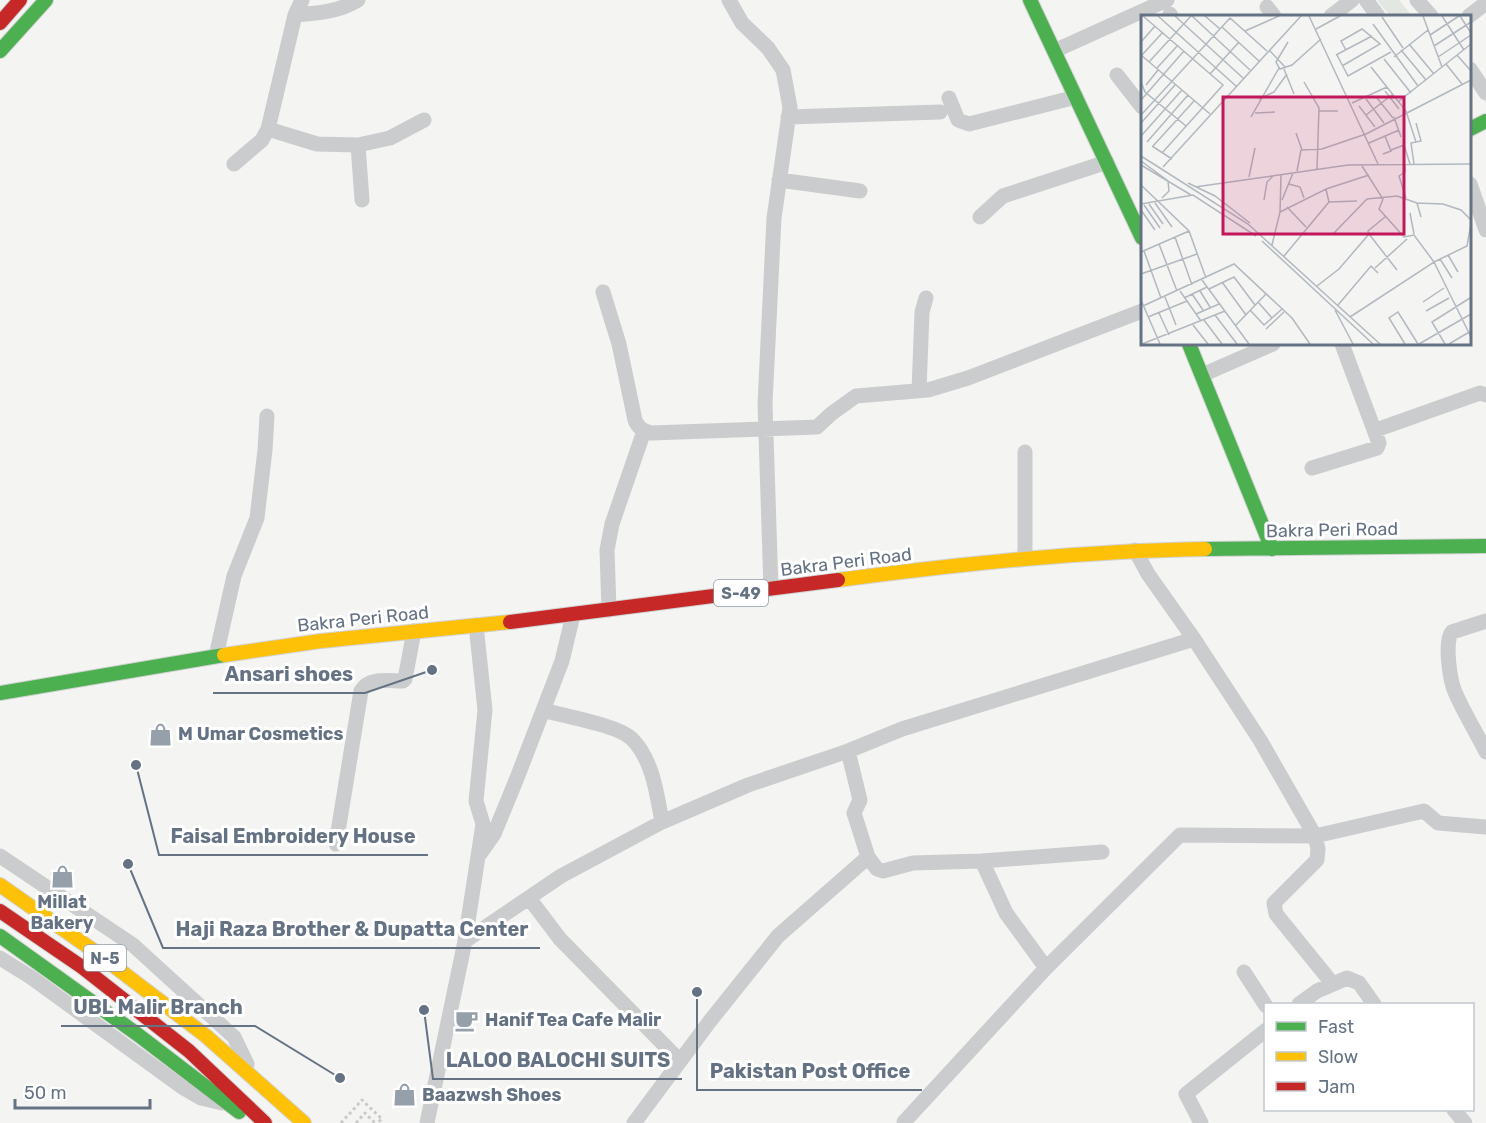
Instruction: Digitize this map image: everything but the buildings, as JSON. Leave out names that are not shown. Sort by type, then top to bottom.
[{"type":"main road","points":[[0,23],[20,0]]},
{"type":"main road","points":[[0,51],[46,0]]},
{"type":"main road","points":[[1030,0],[1141,234]]},
{"type":"main road","points":[[1471,128],[1486,121]]},
{"type":"main road","points":[[1189,345],[1272,549]]},
{"type":"main road","name":"Bakra Peri Road","points":[[0,693],[216,656],[321,641],[573,615],[1024,559],[1135,550],[1486,546]]},
{"type":"main road","name":"N-5","points":[[0,885],[97,953],[206,1036],[304,1123]]},
{"type":"main road","name":"N-5","points":[[0,911],[82,967],[189,1052],[265,1123]]},
{"type":"main road","points":[[0,936],[257,1123]]},
{"type":"street","points":[[234,164],[262,140],[268,129],[295,15],[302,0]]},
{"type":"street","points":[[295,15],[344,9],[358,0]]},
{"type":"street","points":[[729,0],[742,22],[768,48],[783,70],[790,107],[774,218],[766,429],[771,589]]},
{"type":"street","points":[[1333,15],[1352,0]]},
{"type":"street","points":[[1366,0],[1377,15]]},
{"type":"street","points":[[1417,0],[1430,15]]},
{"type":"street","points":[[1470,15],[1486,3]]},
{"type":"street","points":[[1054,51],[1141,20]]},
{"type":"street","points":[[1471,70],[1486,93]]},
{"type":"street","points":[[1117,75],[1141,105]]},
{"type":"street","points":[[949,98],[958,120],[969,124],[1076,97]]},
{"type":"street","points":[[788,117],[940,112]]},
{"type":"street","points":[[268,129],[317,144],[358,145],[390,138],[424,120]]},
{"type":"street","points":[[358,145],[362,200]]},
{"type":"street","points":[[980,217],[1003,196],[1107,162]]},
{"type":"street","points":[[779,180],[860,191]]},
{"type":"street","points":[[1471,187],[1486,230]]},
{"type":"street","points":[[603,292],[619,344],[635,420],[644,431],[651,433],[817,427],[849,399],[856,396],[919,391],[968,378],[1141,312]]},
{"type":"street","points":[[919,391],[922,312],[926,298]]},
{"type":"street","points":[[1202,375],[1271,345]]},
{"type":"street","points":[[1312,468],[1377,448],[1379,439],[1376,430],[1342,345]]},
{"type":"street","points":[[1376,430],[1480,393],[1486,395]]},
{"type":"street","points":[[216,656],[234,576],[257,518],[267,416]]},
{"type":"street","points":[[609,610],[607,550],[612,524],[644,431]]},
{"type":"street","points":[[1024,559],[1025,452]]},
{"type":"street","points":[[1135,550],[1148,574],[1260,740],[1315,836],[1318,849],[1317,860],[1274,903],[1276,914],[1332,983]]},
{"type":"street","points":[[478,856],[494,834],[543,710],[562,661],[573,615]]},
{"type":"street","points":[[1486,621],[1452,632],[1447,645],[1454,690],[1486,752]]},
{"type":"street","points":[[427,1123],[465,941],[483,824],[476,801],[485,710],[476,625]]},
{"type":"street","points":[[336,844],[361,691],[364,685],[372,681],[403,681],[405,679],[414,632]]},
{"type":"street","points":[[465,941],[561,876],[662,822],[748,785],[848,751],[902,729],[1194,639]]},
{"type":"street","points":[[543,710],[603,726],[631,737],[651,773],[662,822]]},
{"type":"street","points":[[848,751],[860,800],[854,813],[868,857],[877,869],[883,871],[913,863],[982,861],[1102,852]]},
{"type":"street","points":[[904,1122],[1046,968],[1180,835],[1315,836],[1424,811],[1438,823],[1486,827]]},
{"type":"street","points":[[0,856],[133,945],[234,1037],[254,1077]]},
{"type":"street","points":[[634,1123],[778,936],[868,857]]},
{"type":"street","points":[[982,861],[1006,913],[1046,968]]},
{"type":"street","points":[[529,898],[560,939],[680,1061]]},
{"type":"street","points":[[0,957],[182,1087],[201,1098],[228,1104]]},
{"type":"street","points":[[1244,972],[1264,1003]]},
{"type":"street","points":[[1302,1003],[1317,991],[1347,978],[1359,983],[1373,1003]]},
{"type":"street","points":[[1200,1123],[1186,1094],[1264,1032]]},
{"type":"street","points":[[1455,1111],[1464,1123]]},
{"type":"path","points":[[341,1123],[362,1100],[382,1119],[376,1123],[365,1113],[356,1123]]},
{"type":"shaded area","points":[[1377,0],[1399,0],[1411,15],[1389,15]]},
{"type":"traffic: fast","points":[[0,51],[46,0]]},
{"type":"traffic: fast","points":[[1030,0],[1141,236]]},
{"type":"traffic: fast","points":[[1471,128],[1486,121]]},
{"type":"traffic: fast","points":[[1189,345],[1272,549]]},
{"type":"traffic: fast","points":[[1205,549],[1486,546]]},
{"type":"traffic: fast","points":[[0,693],[224,655]]},
{"type":"traffic: fast","points":[[0,936],[137,1034],[239,1112]]},
{"type":"traffic: slow","points":[[838,580],[1021,559],[1113,552],[1205,549]]},
{"type":"traffic: slow","points":[[224,655],[321,641],[510,622]]},
{"type":"traffic: slow","points":[[0,885],[97,953],[206,1036],[304,1123]]},
{"type":"traffic: jam","points":[[0,23],[20,0]]},
{"type":"traffic: jam","points":[[510,622],[838,580]]},
{"type":"traffic: jam","points":[[0,911],[82,967],[189,1051],[265,1123]]},
{"type":"place","name":"Ansari shoes","points":[[432,670]]},
{"type":"place","name":"M Umar Cosmetics","points":[[160,734]]},
{"type":"place","name":"Faisal Embroidery House","points":[[136,765]]},
{"type":"place","name":"Haji Raza Brother & Dupatta Center","points":[[128,864]]},
{"type":"place","name":"Millat Bakery","points":[[62,876]]},
{"type":"place","name":"Pakistan Post Office","points":[[697,992]]},
{"type":"place","name":"LALOO BALOCHI SUITS","points":[[424,1010]]},
{"type":"place","name":"Hanif Tea Cafe Malir","points":[[467,1020]]},
{"type":"place","name":"UBL Malir Branch","points":[[340,1078]]},
{"type":"place","name":"Baazwsh Shoes","points":[[404,1095]]}]
